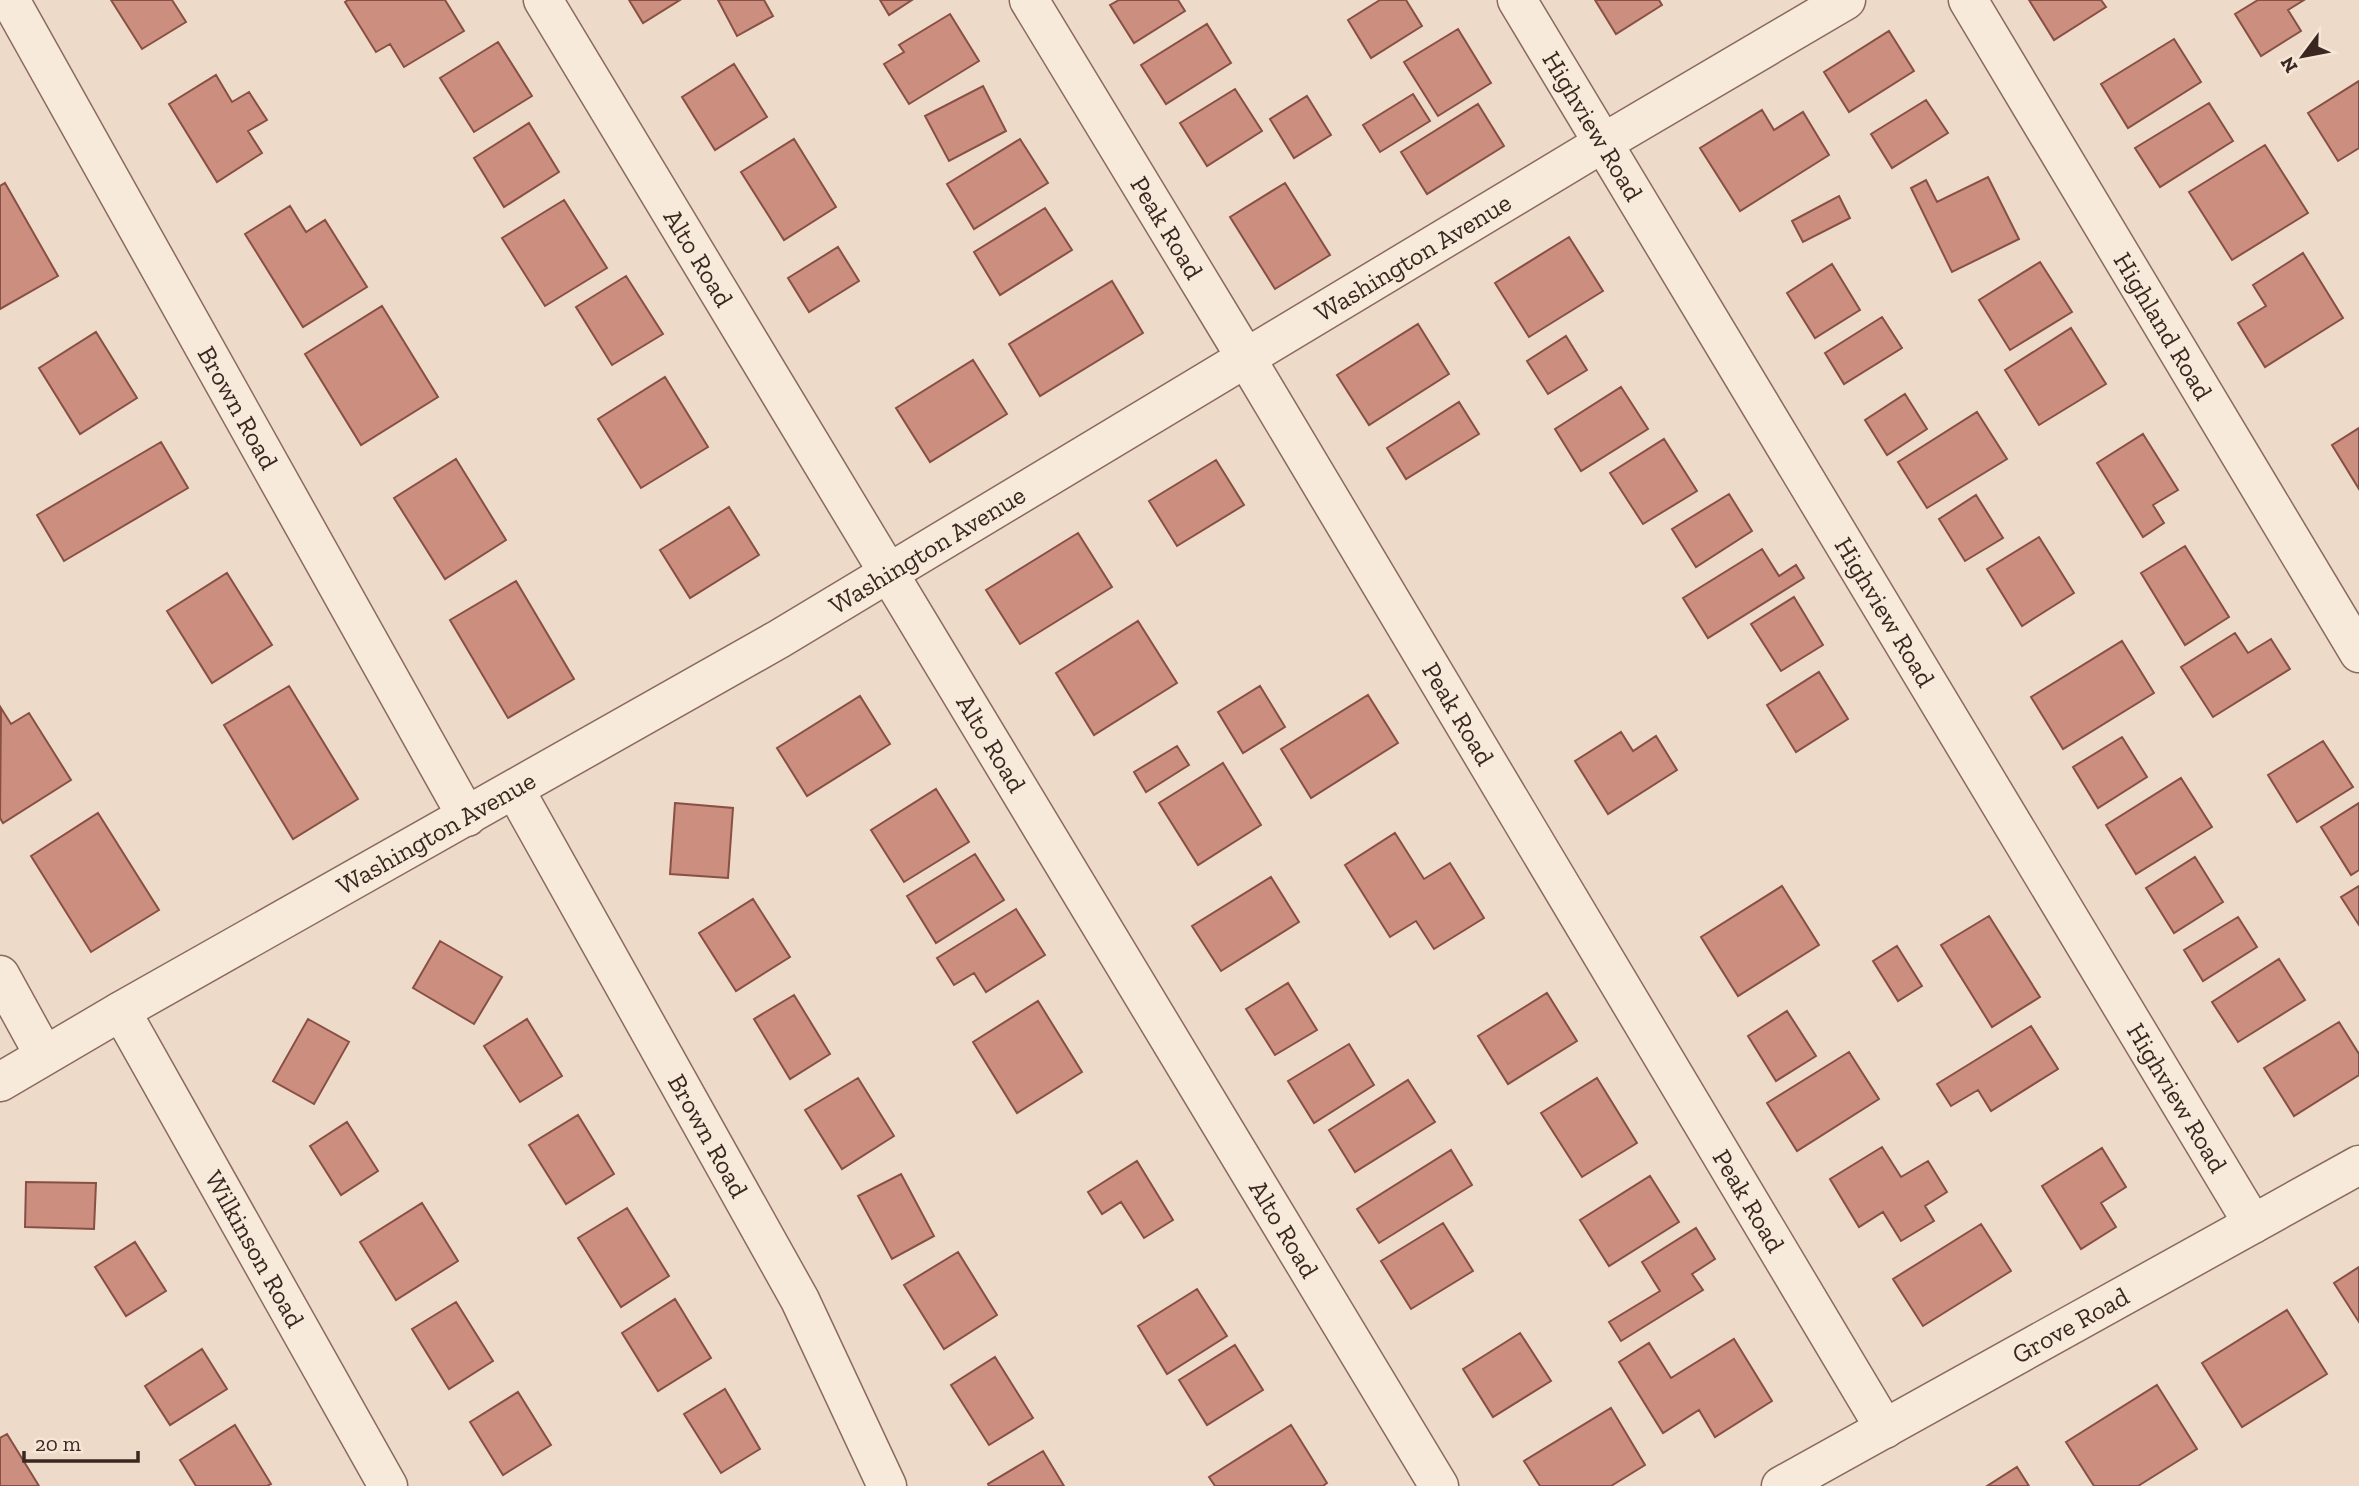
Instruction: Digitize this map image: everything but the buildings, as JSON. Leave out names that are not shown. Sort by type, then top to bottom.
[{"type":"street","name":"Brown Road","points":[[10,0],[467,817]]},
{"type":"street","name":"Alto Road","points":[[543,0],[1439,1486]]},
{"type":"street","name":"Peak Road","points":[[1029,0],[1246,358],[1885,1429]]},
{"type":"street","name":"Highview Road","points":[[1517,0],[2253,1224]]},
{"type":"street","name":"Washington Avenue","points":[[0,1083],[121,1011],[779,639],[1603,143],[1846,0]]},
{"type":"street","name":"Highland Road","points":[[1968,0],[2359,653]]},
{"type":"street","name":"Brown Road","points":[[515,790],[800,1300],[887,1486]]},
{"type":"street","points":[[0,975],[44,1055]]},
{"type":"street","name":"Wilkinson Road","points":[[121,1011],[388,1486]]},
{"type":"street","name":"Grove Road","points":[[1781,1486],[2359,1165]]}]
